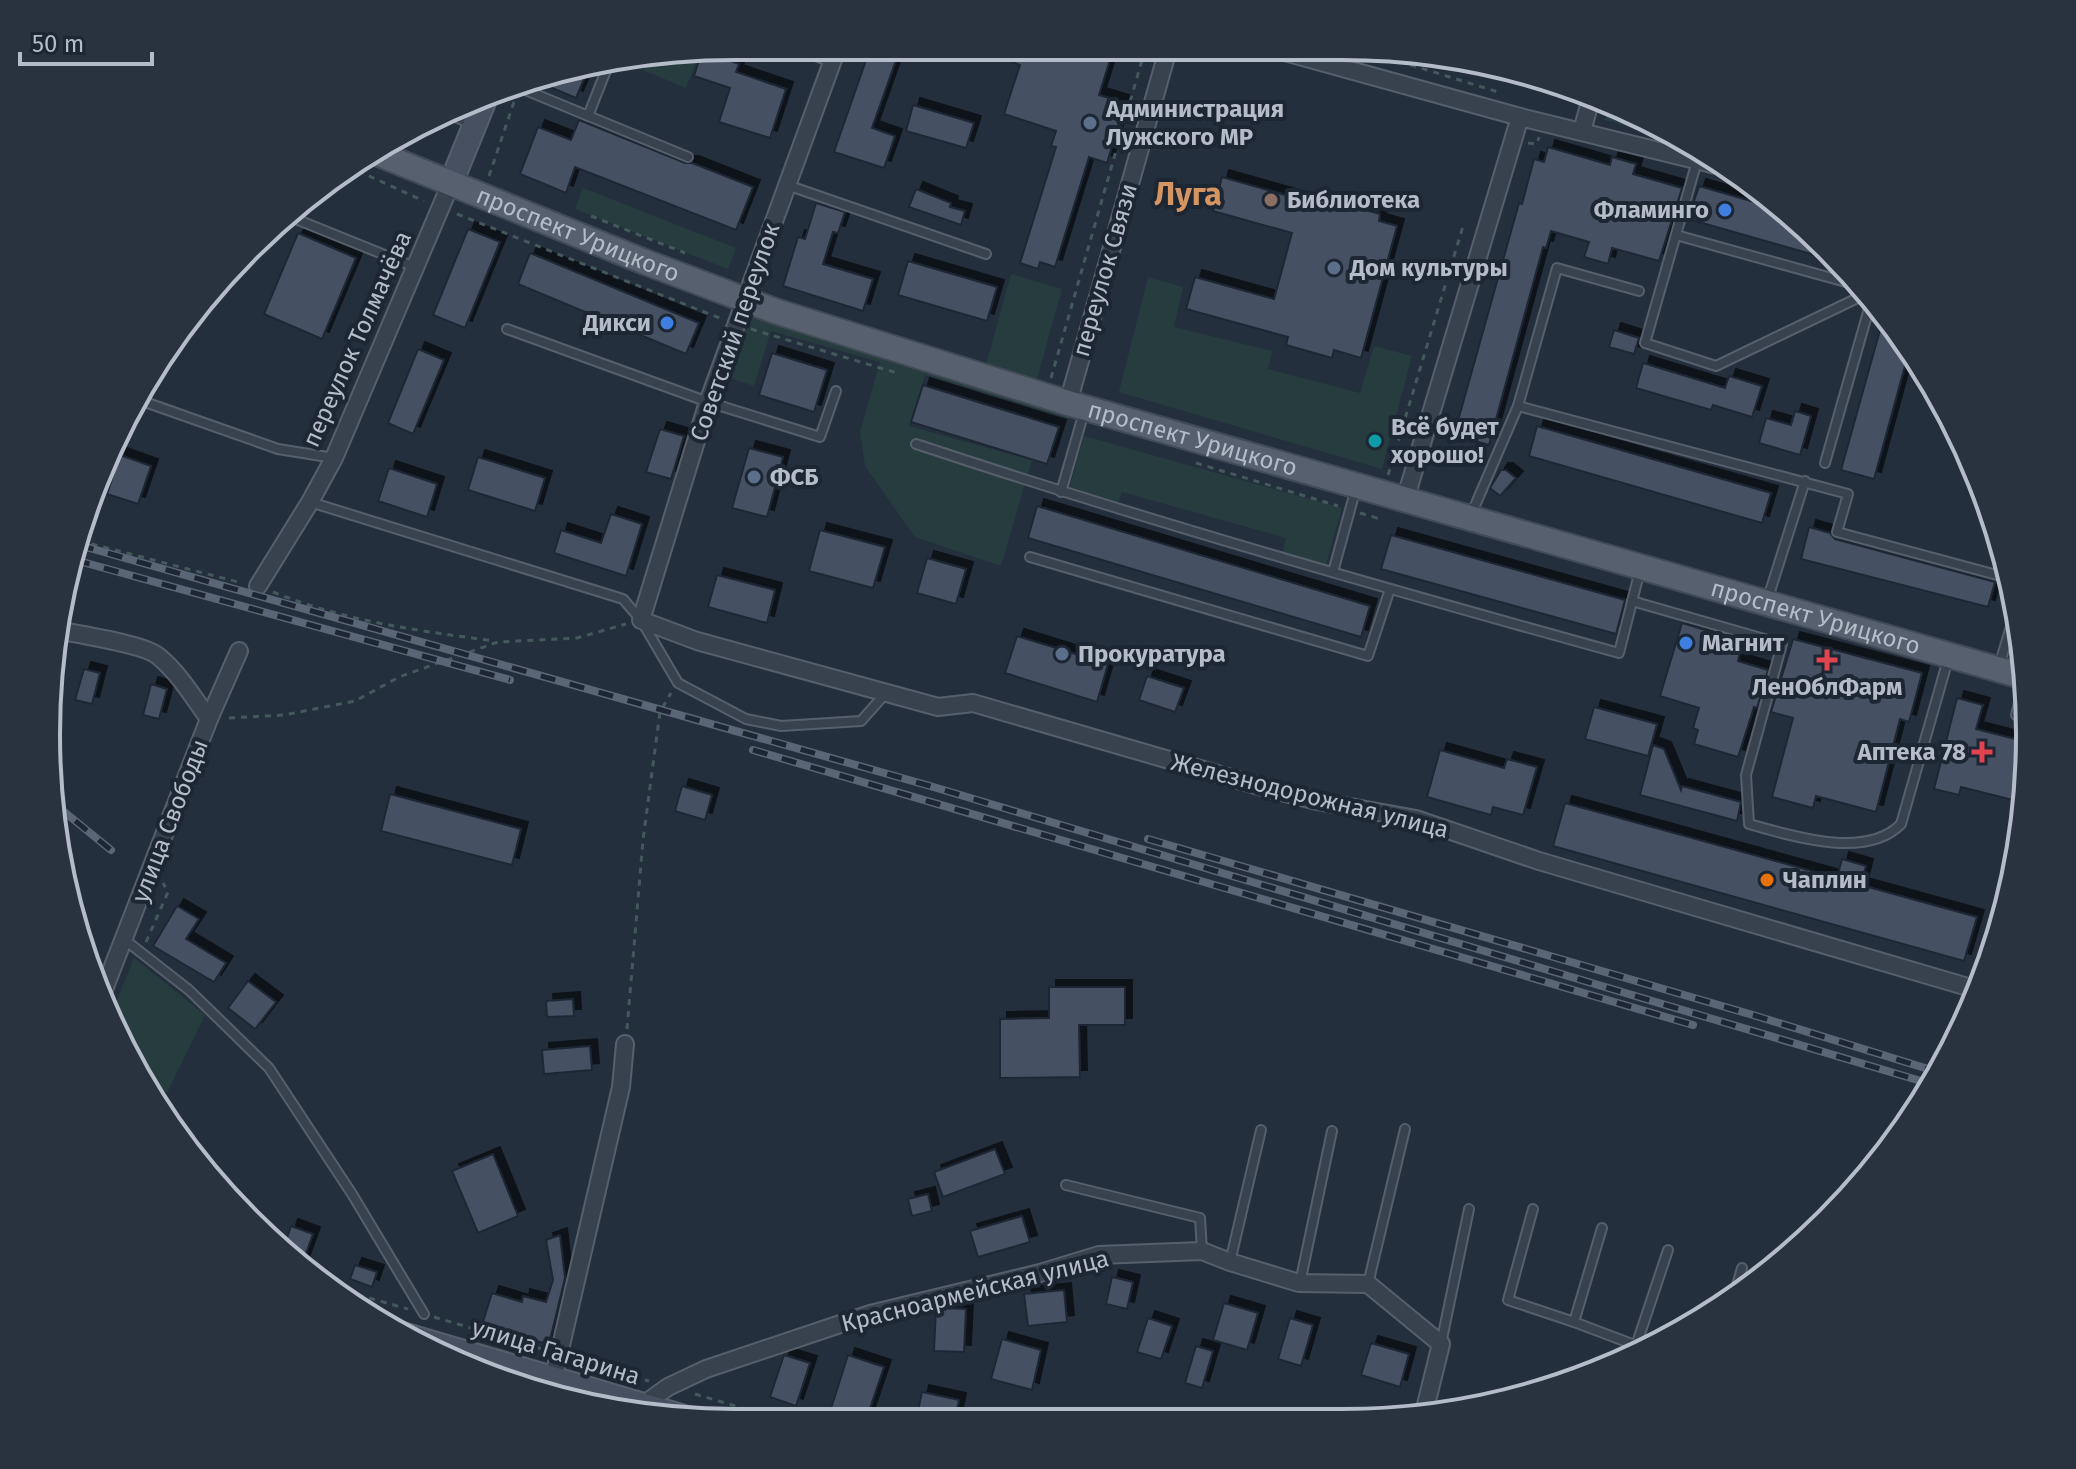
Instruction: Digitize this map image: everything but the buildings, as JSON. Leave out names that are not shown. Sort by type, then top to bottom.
[{"type":"main road","name":"проспект Урицкого","points":[[388,156],[490,184],[746,300],[1394,497],[2013,675]]},
{"type":"street","name":"Советский переулок","points":[[641,620],[708,402],[833,60]]},
{"type":"street","name":"переулок Связи","points":[[1076,398],[1165,60]]},
{"type":"street","points":[[1314,60],[1520,117],[1693,159]]},
{"type":"street","points":[[1582,131],[1589,107]]},
{"type":"street","name":"переулок Толмачёва","points":[[258,586],[334,458],[417,268],[481,109]]},
{"type":"street","points":[[1394,497],[1520,117]]},
{"type":"street","name":"Железнодорожная улица","points":[[641,620],[697,641],[938,707],[973,703],[1269,789],[1416,819],[1539,861],[1967,987]]},
{"type":"street","points":[[68,632],[156,653],[178,676],[209,719]]},
{"type":"street","name":"улица Свободы","points":[[107,982],[209,719],[239,651]]},
{"type":"street","points":[[552,1384],[621,1087],[625,1044]]},
{"type":"street","name":"Красноармейская улица","points":[[646,1403],[668,1387],[706,1369],[870,1314],[1040,1273],[1099,1255],[1202,1251],[1299,1283],[1368,1284]]},
{"type":"street","points":[[1368,1284],[1441,1344],[1426,1403]]},
{"type":"lane","points":[[588,116],[605,73]]},
{"type":"lane","points":[[530,92],[688,157]]},
{"type":"lane","points":[[460,119],[474,125]]},
{"type":"lane","points":[[1697,161],[1645,343],[1716,366],[1856,299]]},
{"type":"lane","points":[[787,185],[986,254]]},
{"type":"lane","points":[[298,220],[417,268]]},
{"type":"lane","points":[[1676,235],[1840,280]]},
{"type":"lane","points":[[1470,519],[1518,406],[1557,268],[1639,291]]},
{"type":"lane","points":[[1825,463],[1868,313]]},
{"type":"lane","points":[[507,329],[708,402],[820,437],[836,391]]},
{"type":"lane","points":[[1061,492],[1076,398]]},
{"type":"lane","points":[[147,403],[278,449],[334,458]]},
{"type":"lane","points":[[1518,406],[1848,494],[1837,532],[1996,575]]},
{"type":"lane","points":[[916,444],[1061,492],[1619,653],[1641,568]]},
{"type":"lane","points":[[1767,602],[1805,481]]},
{"type":"lane","points":[[1333,572],[1357,486]]},
{"type":"lane","points":[[310,502],[623,599],[641,620],[678,683],[746,719],[781,726],[861,721],[886,693]]},
{"type":"lane","points":[[1030,557],[1368,656],[1390,589]]},
{"type":"lane","points":[[1632,601],[1782,644],[1746,775],[1749,824],[1803,838],[1836,842],[1869,841],[1891,834],[1901,824],[1949,655]]},
{"type":"lane","points":[[1998,670],[2008,636]]},
{"type":"lane","points":[[125,940],[189,990],[269,1068],[352,1194],[424,1314]]},
{"type":"lane","points":[[1368,1284],[1405,1129]]},
{"type":"lane","points":[[1230,1262],[1261,1130]]},
{"type":"lane","points":[[1299,1283],[1332,1131]]},
{"type":"lane","points":[[1066,1185],[1200,1218],[1202,1251]]},
{"type":"lane","points":[[1441,1344],[1469,1209]]},
{"type":"lane","points":[[1533,1209],[1508,1300],[1630,1344]]},
{"type":"lane","points":[[1574,1322],[1602,1228]]},
{"type":"lane","points":[[1638,1340],[1668,1250]]},
{"type":"lane","points":[[1739,1279],[1742,1268]]},
{"type":"path","points":[[1076,398],[1051,377],[1142,60]]},
{"type":"path","points":[[1406,63],[1502,93]]},
{"type":"path","points":[[471,220],[490,184],[515,97]]},
{"type":"path","points":[[362,173],[441,208],[737,325]]},
{"type":"path","points":[[455,174],[490,184]]},
{"type":"path","points":[[580,211],[695,257]]},
{"type":"path","points":[[1394,497],[1464,223]]},
{"type":"path","points":[[88,543],[226,580]]},
{"type":"path","points":[[258,586],[314,609],[398,629],[498,642],[577,638],[641,620]]},
{"type":"path","points":[[209,719],[284,715],[355,701],[399,677],[498,642]]},
{"type":"path","points":[[625,1044],[640,867],[660,712],[678,683]]},
{"type":"path","points":[[141,953],[168,892],[153,864]]},
{"type":"green space","points":[[697,61],[686,88],[637,68]]},
{"type":"green space","points":[[1607,114],[1639,130],[1605,120]]},
{"type":"green space","points":[[583,188],[736,248],[728,269],[575,209]]},
{"type":"green space","points":[[1011,274],[1062,289],[1037,379],[986,365]]},
{"type":"green space","points":[[1148,277],[1183,287],[1174,327],[1272,351],[1268,369],[1360,393],[1374,346],[1412,356],[1382,469],[1119,392]]},
{"type":"green space","points":[[753,305],[1075,402],[1069,419],[925,375],[909,426],[1032,460],[1001,566],[915,537],[865,466],[860,432],[880,362],[771,331],[754,386],[729,378]]},
{"type":"green space","points":[[1084,436],[1342,508],[1325,568],[1282,555],[1286,538],[1122,492],[1118,503],[1069,489]]},
{"type":"green space","points":[[134,958],[205,1015],[167,1093],[150,1072],[116,1003]]},
{"type":"railway","points":[[87,547],[930,786],[1920,1081]]},
{"type":"railway","points":[[83,562],[510,680]]},
{"type":"railway","points":[[753,750],[1693,1025]]},
{"type":"railway","points":[[65,812],[111,850]]},
{"type":"railway","points":[[1148,839],[1928,1069]]},
{"type":"place","name":"Администрация Лужского МР","points":[[1090,123]]},
{"type":"place","name":"Библиотека","points":[[1271,200]]},
{"type":"place","name":"Фламинго","points":[[1725,210]]},
{"type":"place","name":"Дом культуры","points":[[1334,268]]},
{"type":"place","name":"Дикси","points":[[667,323]]},
{"type":"place","name":"Всё будет хорошо!","points":[[1375,441]]},
{"type":"place","name":"ФСБ","points":[[754,477]]},
{"type":"place","name":"Магнит","points":[[1686,643]]},
{"type":"place","name":"Прокуратура","points":[[1062,654]]},
{"type":"place","name":"ЛенОблФарм","points":[[1827,660]]},
{"type":"place","name":"Аптека 78","points":[[1982,752]]},
{"type":"place","name":"Чаплин","points":[[1767,880]]},
{"type":"district","name":"Луга","points":[[1188,194]]}]
